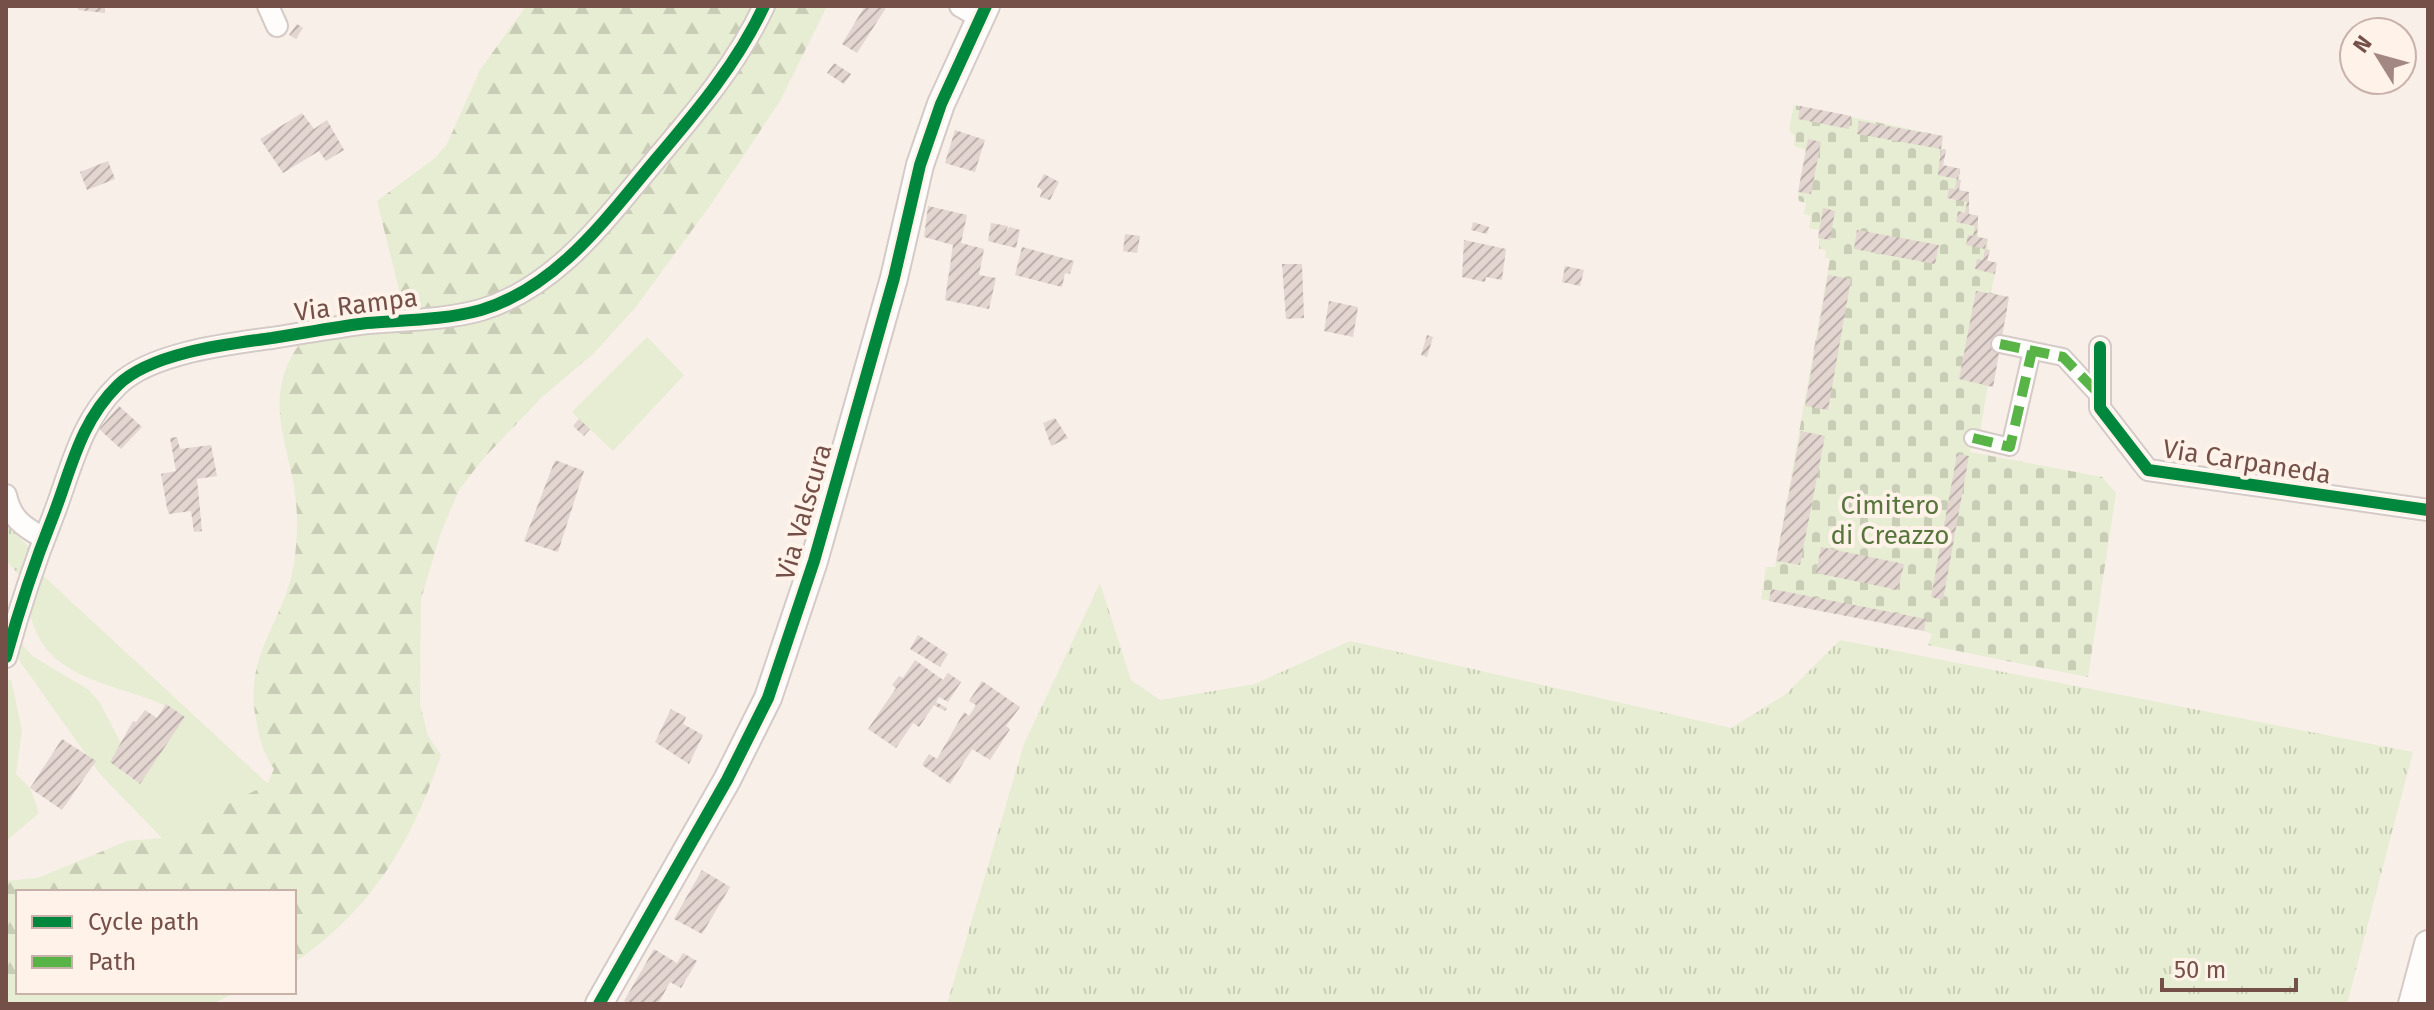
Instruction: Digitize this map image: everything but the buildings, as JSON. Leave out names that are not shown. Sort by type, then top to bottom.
[{"type":"street","points":[[268,6],[277,26]]},
{"type":"street","name":"Via Rampa","points":[[6,657],[42,537],[88,420],[120,383],[145,367],[235,343],[334,327],[452,316],[481,310],[538,283],[563,263],[632,191],[721,80],[764,6]]},
{"type":"street","name":"Via Valscura","points":[[599,1004],[727,780],[768,698],[814,561],[894,278],[920,165],[975,10]]},
{"type":"street","points":[[2000,344],[2063,357],[2100,397]]},
{"type":"street","name":"Via Carpaneda","points":[[2100,347],[2100,408],[2148,470],[2428,510]]},
{"type":"street","points":[[1973,438],[2010,447],[2032,351]]},
{"type":"street","points":[[6,495],[10,513],[21,525],[42,537]]},
{"type":"street","points":[[2412,1004],[2428,944]]},
{"type":"green space","points":[[526,6],[827,6],[780,101],[709,207],[635,308],[594,353],[542,397],[482,460],[459,490],[441,532],[421,599],[420,704],[428,736],[441,755],[402,845],[367,896],[346,920],[296,962],[296,890],[16,890],[16,994],[232,994],[212,1004],[6,1004],[6,881],[38,878],[127,841],[162,838],[268,783],[274,769],[264,751],[257,726],[255,676],[289,584],[297,532],[297,509],[280,410],[284,373],[303,339],[326,319],[400,294],[377,201],[435,158],[447,144],[480,70]]},
{"type":"green space","name":"Cimitero di Creazzo","points":[[1794,105],[1943,136],[1941,149],[1946,150],[1943,165],[1960,169],[1959,190],[1969,192],[1969,214],[1978,216],[1978,236],[1988,239],[1988,261],[1997,263],[1991,293],[2009,297],[1993,387],[1988,386],[1979,436],[1974,435],[1970,452],[2102,477],[2116,493],[2088,677],[1928,645],[1932,634],[1924,631],[1761,599],[1766,567],[1775,567],[1830,259],[1825,257],[1826,250],[1819,249],[1819,230],[1809,228],[1811,216],[1804,214],[1806,203],[1799,201],[1806,150],[1794,146],[1795,136],[1789,130]]},
{"type":"green space","points":[[647,337],[684,375],[613,451],[590,429],[584,436],[573,426],[579,419],[572,412]]},
{"type":"green space","points":[[6,525],[30,548],[20,576],[6,560]]},
{"type":"green space","points":[[37,570],[268,784],[162,838],[100,774],[6,642],[17,638],[32,656],[89,690],[100,703],[122,745],[122,772],[139,783],[185,717],[153,700],[81,675],[51,654],[37,633],[23,592]]},
{"type":"green space","points":[[1100,583],[1131,680],[1160,700],[1255,684],[1350,641],[1731,728],[1786,694],[1840,640],[2413,752],[2347,1004],[947,1004],[1024,744]]},
{"type":"green space","points":[[6,680],[11,680],[22,730],[16,774],[30,788],[39,813],[6,841]]},
{"type":"marked path","points":[[2000,344],[2063,357],[2098,393]]},
{"type":"marked path","points":[[1973,438],[2010,447],[2032,351]]},
{"type":"cycle path","points":[[6,657],[33,570],[78,448],[94,415],[118,385],[150,365],[190,352],[367,323],[467,313],[509,299],[534,285],[579,248],[600,226],[687,122],[729,66],[764,6]]},
{"type":"cycle path","points":[[599,1004],[727,780],[768,698],[814,561],[894,278],[920,165],[941,104],[986,6]]},
{"type":"cycle path","points":[[2100,347],[2100,408],[2148,470],[2428,510]]}]
